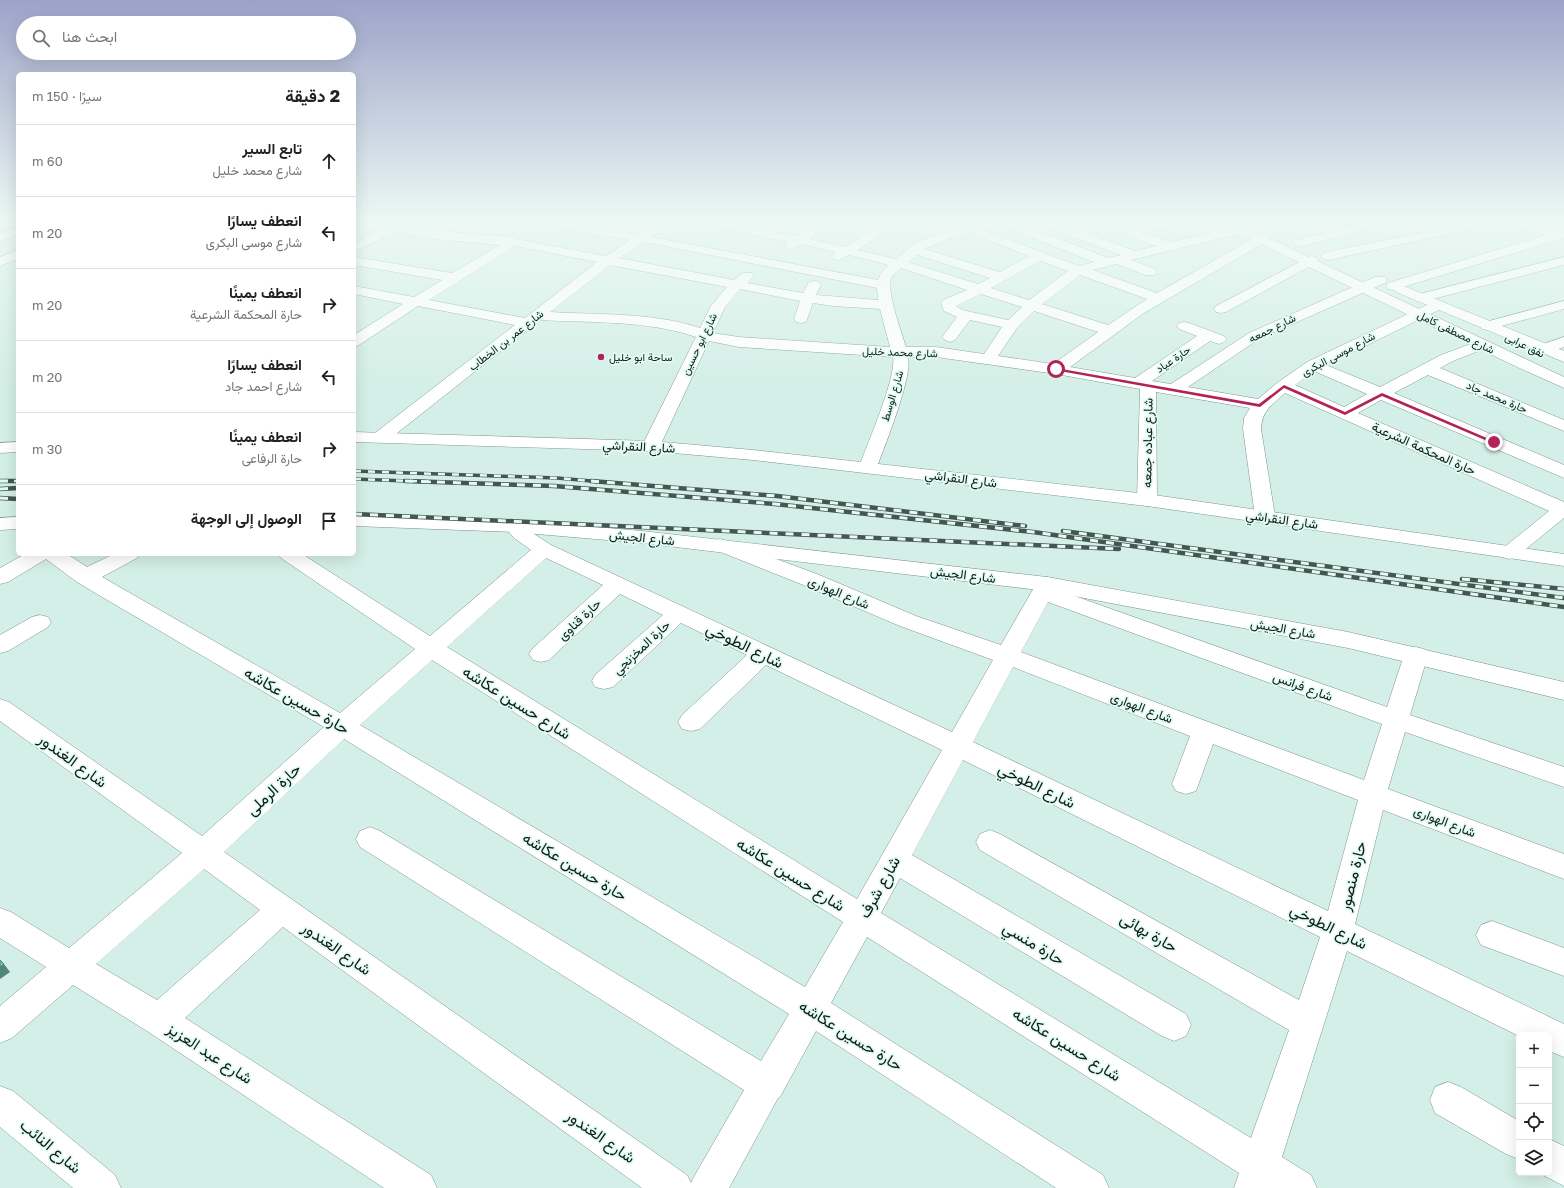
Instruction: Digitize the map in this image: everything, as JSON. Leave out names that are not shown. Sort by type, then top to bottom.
[{"type":"street","points":[[435,274],[455,278]]},
{"type":"street","points":[[356,341],[414,302],[461,274]]},
{"type":"street","name":"شارع عمر بن الخطاب","points":[[381,437],[590,274]]},
{"type":"street","points":[[686,274],[833,302],[886,305]]},
{"type":"street","name":"شارع ابو حسين","points":[[651,446],[718,306],[737,284],[749,274]]},
{"type":"street","points":[[800,319],[807,298],[819,274]]},
{"type":"street","points":[[828,274],[883,285],[888,274]]},
{"type":"street","points":[[932,274],[1110,330]]},
{"type":"street","points":[[994,274],[1002,277]]},
{"type":"street","points":[[1007,274],[948,304],[949,308],[966,315],[1011,325]]},
{"type":"street","points":[[988,360],[1011,325],[1031,306],[1071,274]]},
{"type":"street","points":[[1091,274],[1159,298]]},
{"type":"street","points":[[1056,369],[1110,330],[1159,298],[1199,274]]},
{"type":"street","points":[[1221,309],[1284,274]]},
{"type":"street","name":"شارع مصطفى كامل","points":[[1340,274],[1364,286],[1420,306]]},
{"type":"street","name":"شارع مصطفى كامل","points":[[1368,274],[1386,283],[1482,345],[1564,383]]},
{"type":"street","name":"شارع جمعه","points":[[1173,390],[1236,346],[1270,328],[1364,286],[1386,283],[1417,274]]},
{"type":"street","points":[[1420,306],[1521,274]]},
{"type":"street","name":"شارع الوسط","points":[[868,467],[898,383],[902,363],[886,305],[883,285]]},
{"type":"street","name":"شارع محمد خليل","points":[[356,290],[414,302],[533,320],[655,322],[678,326],[720,340],[900,352],[936,352],[1056,369],[1260,406]]},
{"type":"street","name":"شارع مصطفى كامل","points":[[1438,305],[1564,357]]},
{"type":"street","name":"شارع موسى البكرى","points":[[1265,516],[1252,429],[1254,418],[1260,406],[1313,365],[1420,306],[1438,305]]},
{"type":"street","points":[[1487,326],[1564,305]]},
{"type":"street","points":[[950,337],[966,315]]},
{"type":"street","points":[[1184,326],[1236,346]]},
{"type":"street","name":"نفق عرابى","points":[[1487,326],[1564,363]]},
{"type":"street","name":"حارة عياد","points":[[1142,385],[1208,335]]},
{"type":"street","points":[[1542,349],[1564,342]]},
{"type":"street","points":[[1345,414],[1447,358],[1482,345]]},
{"type":"street","name":"نفق عرابى","points":[[1482,345],[1506,349],[1532,356],[1564,369]]},
{"type":"street","points":[[1313,365],[1564,472]]},
{"type":"street","name":"حارة محمد جاد","points":[[1429,369],[1564,426]]},
{"type":"street","name":"شارع عباده جمعه","points":[[1142,385],[1146,500]]},
{"type":"street","name":"حارة المحكمة الشرعية","points":[[1284,386],[1564,509]]},
{"type":"street","name":"شارع النقراشي","points":[[356,437],[651,446],[753,455],[1146,500],[1564,560]]},
{"type":"street","points":[[0,448],[16,447]]},
{"type":"street","points":[[1509,553],[1564,509]]},
{"type":"street","name":"شارع الجيش","points":[[356,520],[514,526],[642,536],[1045,588],[1348,640],[1564,691]]},
{"type":"street","name":"شارع الطوخي","points":[[514,526],[521,534],[544,549],[958,746],[1564,1041]]},
{"type":"street","name":"شارع الهوارى","points":[[720,546],[809,579],[908,621],[1007,656],[1564,867]]},
{"type":"street","name":"حارة الرملى","points":[[0,1026],[203,853],[342,726],[544,549]]},
{"type":"street","points":[[0,577],[37,556]]},
{"type":"street","name":"حارة حسين عكاشه","points":[[56,556],[85,577],[342,726],[811,1009],[1090,1188]]},
{"type":"street","points":[[85,577],[126,556]]},
{"type":"street","name":"شارع حسين عكاشه","points":[[291,556],[431,648],[862,918],[1257,1176],[1298,1188]]},
{"type":"street","name":"حارة قناوى","points":[[541,654],[617,584]]},
{"type":"street","name":"شارع شرف","points":[[708,1188],[895,860],[1045,588]]},
{"type":"street","name":"شارع فرانس","points":[[1045,588],[1397,720],[1564,777]]},
{"type":"street","name":"حارة المخزنجي","points":[[604,681],[678,614]]},
{"type":"street","points":[[0,645],[40,622]]},
{"type":"street","points":[[691,722],[763,654]]},
{"type":"street","name":"حارة منصور","points":[[1257,1176],[1338,931],[1372,794],[1397,720],[1416,655]]},
{"type":"street","name":"شارع الغندور","points":[[0,708],[674,1188]]},
{"type":"street","points":[[1186,784],[1205,731]]},
{"type":"street","points":[[370,839],[768,1085]]},
{"type":"street","name":"حارة بهائى","points":[[990,842],[1308,1023]]},
{"type":"street","name":"حارة منسي","points":[[895,860],[1174,1025]]},
{"type":"street","points":[[159,1020],[282,909]]},
{"type":"street","name":"شارع عبد العزيز","points":[[0,922],[159,1020],[418,1188]]},
{"type":"street","points":[[1492,934],[1564,962]]},
{"type":"street","points":[[1448,1100],[1517,1140]]},
{"type":"street","name":"شارع النائب","points":[[0,1104],[102,1188]]},
{"type":"street","points":[[1552,1160],[1564,1167]]},
{"type":"building","points":[[0,960],[4,964],[0,967]]},
{"type":"railway","points":[[356,471],[557,478],[598,482]]},
{"type":"railway","points":[[356,479],[427,482]]},
{"type":"railway","points":[[0,481],[16,481]]},
{"type":"railway","points":[[405,481],[427,482]]},
{"type":"railway","points":[[591,481],[598,482]]},
{"type":"railway","points":[[427,482],[554,486],[775,504],[1033,532],[1564,607]]},
{"type":"railway","points":[[427,482],[434,482]]},
{"type":"railway","points":[[598,482],[777,496],[1025,526]]},
{"type":"railway","points":[[598,482],[603,482]]},
{"type":"railway","points":[[0,489],[16,488]]},
{"type":"railway","points":[[0,498],[16,499]]},
{"type":"railway","points":[[356,514],[1119,549]]},
{"type":"railway","points":[[1063,531],[1564,598]]},
{"type":"railway","points":[[1462,579],[1564,589]]},
{"type":"place","name":"ساحة ابو خليل","points":[[601,357]]},
{"type":"route","points":[[1056,369],[1260,406],[1284,386],[1345,414],[1382,394],[1494,442]]}]
